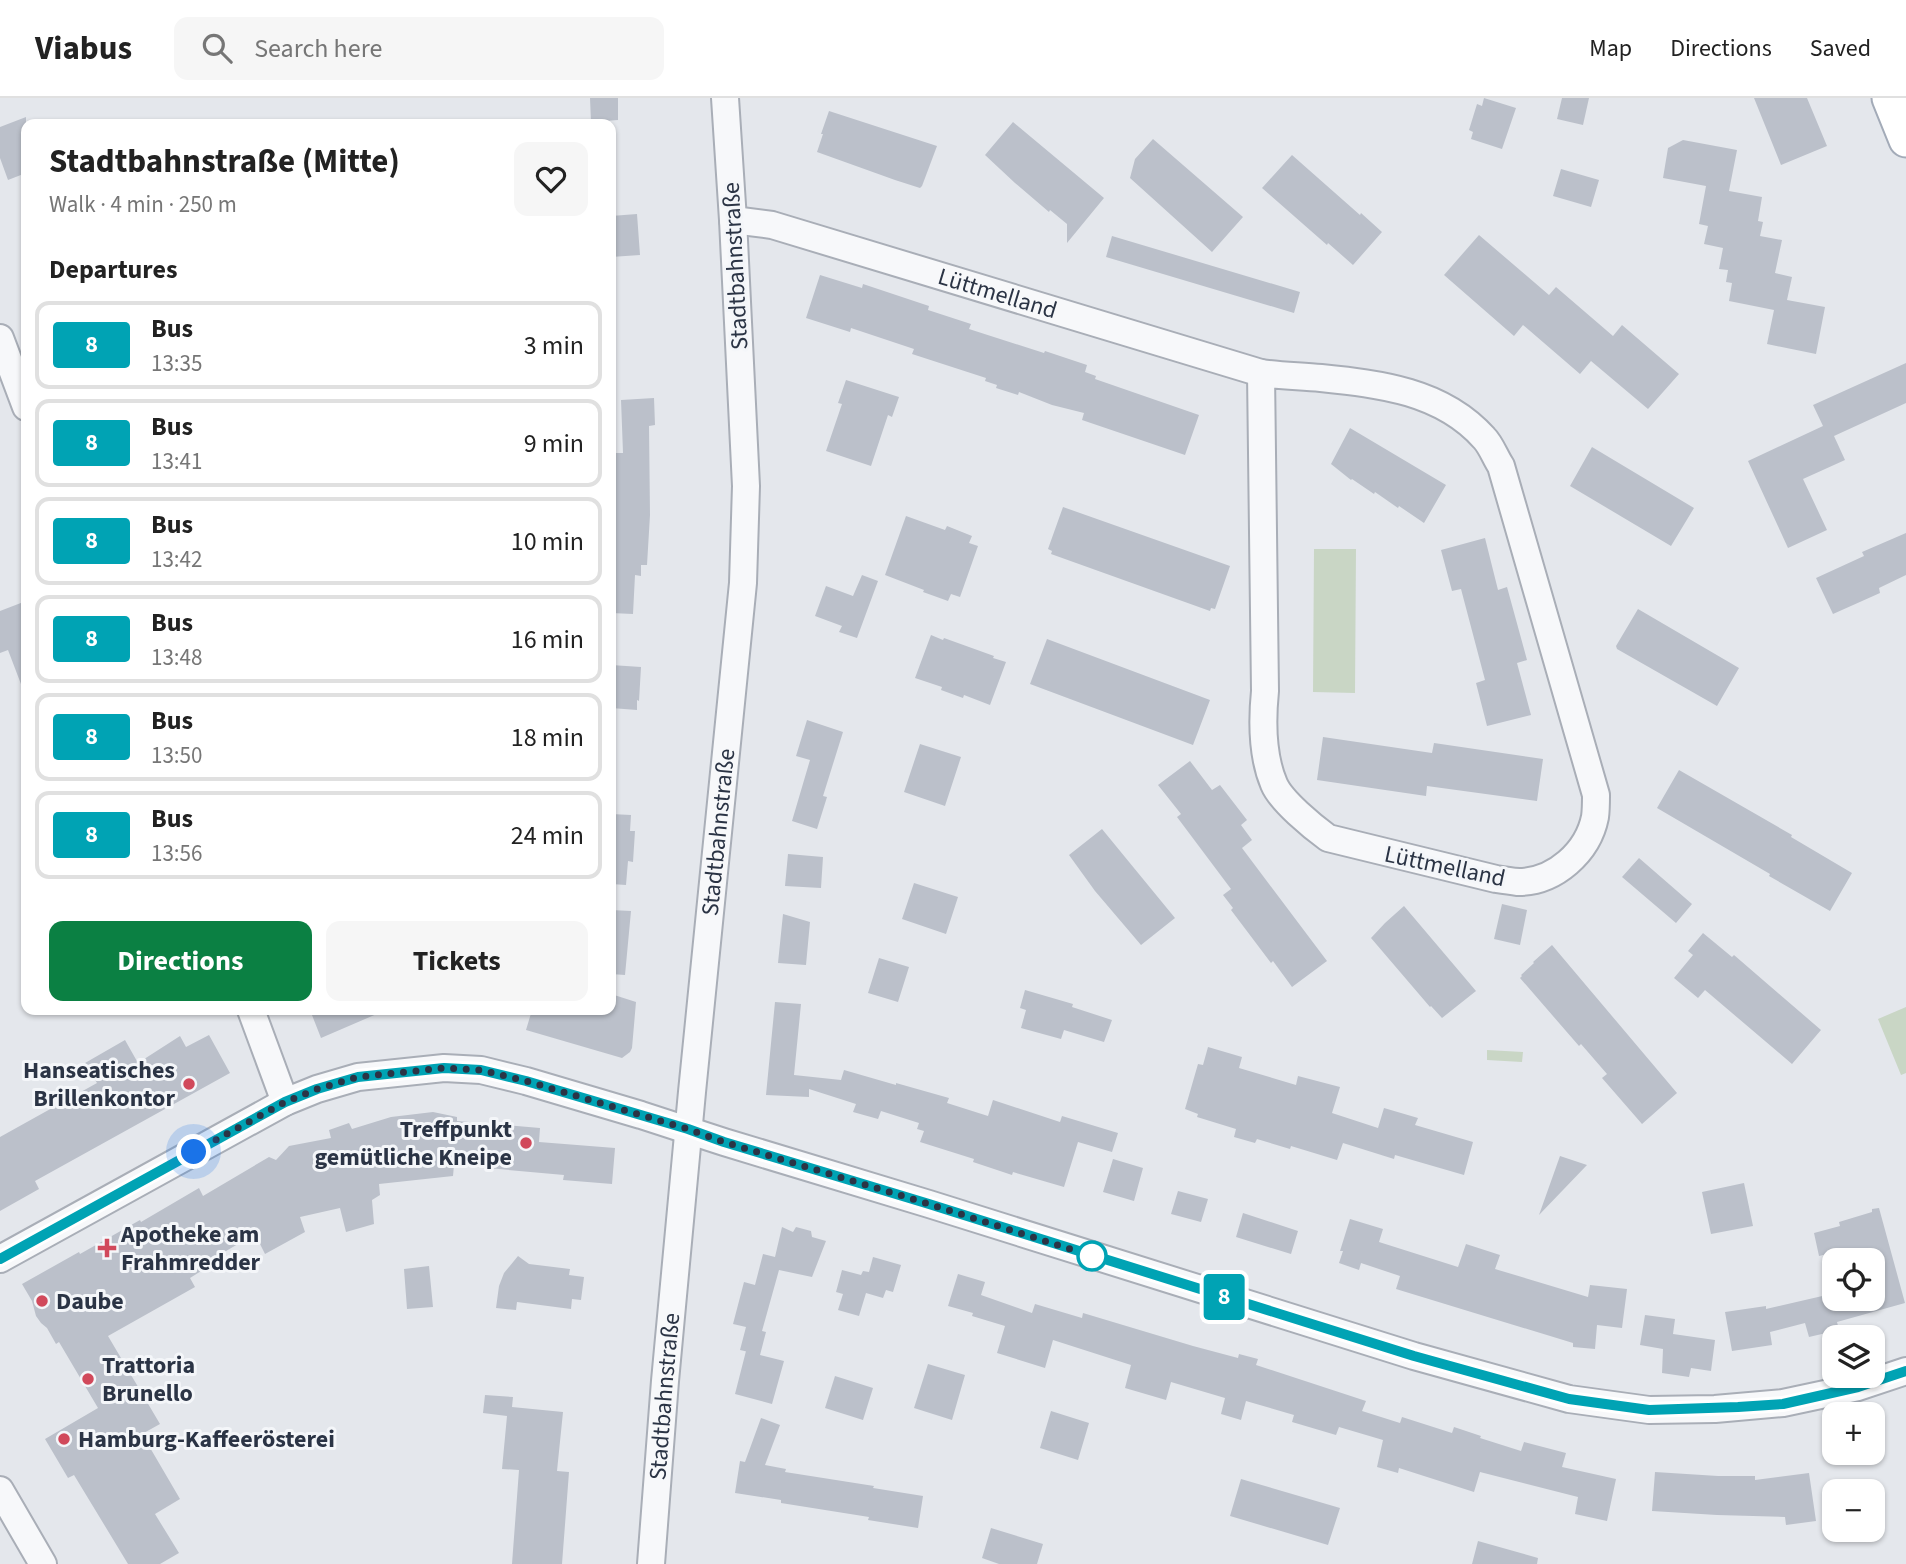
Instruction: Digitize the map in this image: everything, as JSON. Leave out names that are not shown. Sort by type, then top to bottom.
[{"type":"main road","points":[[1889,98],[1906,139]]},
{"type":"street","name":"Stadtbahnstraße","points":[[651,1564],[688,1129],[743,583],[746,486],[724,98]]},
{"type":"street","name":"Lüttmelland","points":[[733,220],[772,225],[1261,373],[1394,387],[1437,403],[1458,416],[1485,439],[1501,466],[1596,795],[1595,815],[1589,835],[1575,856],[1563,867],[1543,877],[1520,882],[1496,879],[1328,838],[1290,805],[1274,786],[1266,753],[1263,712],[1265,691],[1261,373]]},
{"type":"street","points":[[0,338],[21,394]]},
{"type":"street","points":[[253,1015],[285,1102]]},
{"type":"street","points":[[0,1259],[285,1102],[317,1089],[358,1077],[444,1068],[481,1070],[688,1129],[1414,1356],[1569,1399],[1649,1410],[1783,1404],[1858,1387],[1906,1371]]},
{"type":"street","points":[[0,1490],[43,1564]]},
{"type":"green space","points":[[1314,549],[1356,549],[1355,693],[1313,692]]},
{"type":"green space","points":[[1906,1007],[1906,1073],[1901,1075],[1878,1019]]},
{"type":"green space","points":[[1487,1050],[1523,1052],[1522,1062],[1487,1060]]},
{"type":"building","points":[[590,98],[618,98],[618,120],[591,119]]},
{"type":"building","points":[[1484,98],[1516,108],[1502,149],[1471,139],[1473,132],[1469,130],[1477,104],[1482,106]]},
{"type":"building","points":[[1562,98],[1589,98],[1583,125],[1557,119]]},
{"type":"building","points":[[1754,98],[1807,98],[1827,146],[1781,165]]},
{"type":"building","points":[[829,111],[937,146],[922,186],[920,188],[895,180],[817,152]]},
{"type":"building","points":[[26,117],[21,119],[21,175],[8,180],[0,158],[0,127]]},
{"type":"building","points":[[1013,122],[1104,198],[1067,243],[1067,224],[1050,210],[1049,212],[985,155]]},
{"type":"building","points":[[1153,139],[1243,217],[1212,252],[1130,178],[1135,159]]},
{"type":"building","points":[[1683,140],[1737,150],[1729,191],[1762,197],[1758,221],[1763,222],[1760,236],[1782,240],[1775,273],[1792,277],[1787,300],[1825,307],[1816,354],[1767,344],[1774,310],[1729,301],[1732,283],[1726,282],[1728,270],[1719,269],[1723,248],[1704,244],[1708,226],[1699,224],[1706,186],[1663,178],[1668,148]]},
{"type":"building","points":[[1292,155],[1382,232],[1353,265],[1262,188]]},
{"type":"building","points":[[1561,169],[1599,180],[1591,207],[1553,196]]},
{"type":"building","points":[[637,214],[640,255],[616,257],[616,216]]},
{"type":"building","points":[[1479,235],[1549,295],[1556,287],[1613,336],[1622,325],[1679,374],[1648,409],[1591,361],[1580,374],[1523,325],[1514,336],[1444,275]]},
{"type":"building","points":[[1112,236],[1300,292],[1294,313],[1106,257]]},
{"type":"building","points":[[820,275],[862,288],[863,284],[929,306],[928,310],[971,324],[969,329],[1087,365],[1085,372],[1096,376],[1095,379],[1199,415],[1185,455],[1082,420],[1084,413],[1052,405],[1019,392],[1018,395],[996,388],[997,385],[985,381],[986,378],[912,354],[914,349],[851,328],[850,332],[806,318]]},
{"type":"building","points":[[1906,363],[1906,403],[1834,436],[1845,460],[1803,479],[1827,530],[1788,548],[1748,461],[1823,426],[1813,405]]},
{"type":"building","points":[[846,380],[899,397],[892,417],[888,415],[871,466],[826,451],[842,404],[838,403]]},
{"type":"building","points":[[654,398],[655,425],[649,426],[650,515],[647,565],[641,565],[641,576],[635,575],[633,614],[616,613],[616,453],[623,453],[621,400]]},
{"type":"building","points":[[1350,428],[1446,485],[1424,523],[1351,480],[1331,464]]},
{"type":"building","points":[[1592,447],[1694,508],[1671,546],[1570,486]]},
{"type":"building","points":[[1063,507],[1230,566],[1215,609],[1211,608],[1210,611],[1051,554],[1052,551],[1048,549]]},
{"type":"building","points":[[906,516],[945,530],[947,526],[972,536],[969,543],[978,546],[960,597],[951,594],[948,601],[885,575]]},
{"type":"building","points":[[1906,533],[1906,575],[1879,588],[1880,593],[1833,614],[1816,578],[1864,556],[1862,552]]},
{"type":"building","points":[[1485,538],[1498,590],[1507,587],[1527,660],[1517,663],[1531,715],[1487,726],[1476,683],[1485,680],[1461,589],[1452,591],[1441,550]]},
{"type":"building","points":[[862,575],[878,581],[857,638],[839,632],[842,626],[815,616],[826,586],[853,596]]},
{"type":"building","points":[[21,603],[21,684],[8,650],[0,653],[0,611]]},
{"type":"building","points":[[1638,609],[1739,668],[1717,706],[1617,649],[1616,646]]},
{"type":"building","points":[[931,635],[1006,662],[990,705],[964,695],[963,698],[915,678]]},
{"type":"building","points":[[1047,639],[1210,700],[1193,745],[1030,684]]},
{"type":"building","points":[[616,665],[641,667],[637,710],[616,708]]},
{"type":"building","points":[[807,720],[843,732],[823,796],[827,797],[817,829],[792,821],[810,760],[796,756]]},
{"type":"building","points":[[1323,737],[1432,753],[1434,743],[1543,759],[1537,801],[1427,786],[1426,796],[1317,780]]},
{"type":"building","points":[[920,744],[961,757],[945,806],[904,792]]},
{"type":"building","points":[[1190,761],[1212,790],[1220,785],[1247,820],[1241,825],[1252,840],[1242,848],[1327,961],[1292,987],[1231,910],[1233,908],[1223,895],[1231,889],[1177,817],[1181,814],[1158,785]]},
{"type":"building","points":[[1679,770],[1852,873],[1830,911],[1657,808]]},
{"type":"building","points":[[616,814],[631,815],[630,831],[635,831],[633,862],[628,861],[626,885],[616,884]]},
{"type":"building","points":[[1102,829],[1175,918],[1141,945],[1095,891],[1069,855]]},
{"type":"building","points":[[788,854],[823,857],[821,888],[785,886]]},
{"type":"building","points":[[1639,858],[1692,904],[1676,923],[1622,877]]},
{"type":"building","points":[[914,883],[958,897],[946,934],[902,919]]},
{"type":"building","points":[[1502,904],[1527,910],[1520,945],[1494,939]]},
{"type":"building","points":[[1404,906],[1476,991],[1442,1018],[1371,938]]},
{"type":"building","points":[[616,910],[631,911],[625,975],[616,974]]},
{"type":"building","points":[[783,914],[810,922],[806,965],[778,963]]},
{"type":"building","points":[[1703,933],[1732,957],[1734,955],[1821,1030],[1792,1064],[1705,990],[1698,998],[1674,978],[1693,955],[1688,951]]},
{"type":"building","points":[[1552,945],[1677,1093],[1642,1124],[1602,1078],[1607,1074],[1520,978]]},
{"type":"building","points":[[879,958],[909,967],[898,1002],[868,993]]},
{"type":"building","points":[[1025,990],[1073,1004],[1072,1007],[1112,1020],[1104,1042],[1064,1030],[1061,1039],[1021,1028],[1026,1010],[1020,1008]]},
{"type":"building","points":[[616,996],[636,1002],[632,1048],[622,1058],[526,1030],[530,1015],[616,1015]]},
{"type":"building","points":[[775,1002],[801,1004],[794,1075],[841,1080],[844,1070],[949,1098],[947,1103],[988,1116],[993,1100],[1060,1122],[1062,1116],[1118,1133],[1112,1152],[1078,1142],[1064,1187],[1013,1172],[1012,1175],[973,1162],[974,1159],[920,1142],[924,1131],[917,1129],[919,1123],[881,1111],[878,1119],[853,1112],[856,1104],[809,1089],[809,1097],[766,1095]]},
{"type":"building","points":[[312,1015],[374,1015],[321,1038]]},
{"type":"building","points":[[209,1035],[230,1073],[35,1181],[39,1189],[0,1211],[0,1137],[97,1083],[85,1063],[125,1040],[138,1063],[180,1036],[186,1047]]},
{"type":"building","points":[[1208,1047],[1242,1057],[1239,1068],[1296,1085],[1298,1076],[1340,1087],[1332,1113],[1378,1128],[1384,1108],[1418,1118],[1415,1125],[1473,1142],[1464,1175],[1395,1155],[1394,1159],[1343,1143],[1337,1160],[1291,1146],[1290,1149],[1257,1139],[1255,1143],[1234,1137],[1236,1129],[1197,1117],[1198,1114],[1185,1109],[1198,1064],[1203,1065]]},
{"type":"building","points":[[433,1112],[457,1117],[457,1121],[540,1128],[539,1142],[615,1148],[612,1184],[563,1180],[564,1175],[454,1165],[453,1176],[379,1184],[380,1195],[372,1200],[374,1224],[346,1232],[340,1208],[300,1217],[305,1232],[265,1254],[255,1234],[204,1264],[206,1268],[190,1278],[195,1287],[108,1336],[160,1424],[142,1434],[180,1499],[155,1514],[179,1553],[160,1564],[128,1564],[74,1475],[68,1478],[45,1439],[98,1408],[59,1342],[56,1344],[36,1316],[32,1301],[22,1284],[140,1220],[141,1222],[199,1188],[203,1196],[269,1157],[276,1160],[289,1146],[331,1138],[329,1130],[349,1123],[352,1129],[391,1117]]},
{"type":"building","points":[[1560,1156],[1587,1165],[1539,1215]]},
{"type":"building","points":[[1113,1159],[1143,1168],[1134,1201],[1103,1192]]},
{"type":"building","points":[[1744,1183],[1753,1226],[1711,1234],[1702,1192]]},
{"type":"building","points":[[1178,1191],[1208,1199],[1201,1222],[1171,1214]]},
{"type":"building","points":[[1879,1208],[1905,1303],[1885,1309],[1885,1248],[1822,1248],[1822,1255],[1819,1256],[1814,1233],[1840,1226],[1839,1222],[1872,1212],[1872,1209]]},
{"type":"building","points":[[1243,1213],[1298,1231],[1291,1254],[1236,1237]]},
{"type":"building","points":[[1350,1219],[1383,1229],[1379,1242],[1458,1267],[1466,1244],[1500,1255],[1495,1269],[1588,1297],[1590,1285],[1627,1289],[1622,1328],[1597,1325],[1595,1349],[1573,1347],[1573,1343],[1396,1289],[1400,1276],[1361,1263],[1359,1270],[1339,1263]]},
{"type":"building","points":[[782,1227],[793,1232],[796,1227],[811,1231],[812,1237],[826,1241],[812,1277],[779,1270],[762,1331],[766,1332],[760,1355],[784,1361],[772,1404],[735,1394],[746,1351],[740,1350],[746,1327],[733,1324],[744,1282],[755,1285],[763,1254],[775,1257]]},
{"type":"building","points":[[518,1256],[529,1264],[570,1269],[569,1275],[584,1277],[581,1300],[572,1299],[571,1309],[517,1302],[516,1310],[496,1308],[504,1273]]},
{"type":"building","points":[[873,1257],[901,1265],[893,1292],[886,1290],[883,1298],[866,1293],[859,1316],[838,1310],[843,1294],[836,1292],[842,1270],[861,1275],[863,1271],[869,1272]]},
{"type":"building","points":[[429,1266],[433,1307],[407,1309],[404,1269]]},
{"type":"building","points":[[958,1274],[985,1282],[981,1295],[1032,1313],[1035,1304],[1082,1318],[1083,1313],[1238,1358],[1239,1354],[1258,1359],[1256,1365],[1366,1401],[1362,1411],[1400,1423],[1402,1417],[1452,1433],[1454,1427],[1521,1451],[1524,1442],[1566,1453],[1562,1467],[1616,1479],[1607,1521],[1575,1514],[1578,1497],[1480,1472],[1474,1492],[1399,1468],[1398,1473],[1377,1467],[1383,1440],[1339,1427],[1336,1435],[1292,1422],[1294,1415],[1246,1401],[1241,1420],[1221,1414],[1225,1398],[1171,1382],[1166,1400],[1125,1388],[1131,1365],[1053,1340],[1045,1368],[997,1353],[1005,1326],[948,1306]]},
{"type":"building","points":[[1822,1296],[1822,1311],[1876,1311],[1837,1322],[1838,1325],[1822,1325],[1822,1334],[1809,1337],[1805,1323],[1770,1332],[1772,1345],[1732,1351],[1725,1312],[1766,1306],[1766,1309]]},
{"type":"building","points":[[1645,1315],[1675,1319],[1673,1334],[1715,1340],[1711,1371],[1691,1368],[1689,1377],[1662,1373],[1663,1349],[1640,1345]]},
{"type":"building","points":[[928,1364],[965,1375],[952,1420],[914,1408]]},
{"type":"building","points":[[835,1376],[873,1388],[863,1420],[825,1408]]},
{"type":"building","points":[[485,1395],[513,1397],[512,1407],[563,1412],[557,1471],[569,1472],[562,1564],[512,1564],[519,1470],[502,1469],[507,1416],[483,1413]]},
{"type":"building","points":[[1051,1411],[1089,1423],[1078,1460],[1040,1448]]},
{"type":"building","points":[[761,1418],[780,1425],[765,1465],[786,1469],[785,1472],[923,1496],[918,1528],[735,1493],[740,1461],[745,1462]]},
{"type":"building","points":[[1655,1472],[1755,1476],[1755,1480],[1809,1473],[1816,1521],[1786,1525],[1785,1517],[1652,1511]]},
{"type":"building","points":[[1241,1479],[1340,1508],[1328,1545],[1230,1516]]},
{"type":"building","points":[[991,1528],[1043,1544],[1037,1564],[999,1564],[982,1558]]},
{"type":"building","points":[[1478,1541],[1538,1558],[1537,1564],[1472,1564]]},
{"type":"bus line","name":"8","points":[[0,1259],[285,1102],[317,1089],[358,1077],[395,1072],[444,1068],[481,1070],[688,1129],[1414,1356],[1569,1399],[1649,1410],[1783,1404],[1881,1381],[1906,1371]]},
{"type":"place","name":"Hanseatisches Brillenkontor","points":[[189,1084]]},
{"type":"place","name":"Treffpunkt gemütliche Kneipe","points":[[526,1143]]},
{"type":"place","name":"Apotheke am Frahmredder","points":[[107,1248]]},
{"type":"place","name":"Daube","points":[[42,1301]]},
{"type":"place","name":"Trattoria Brunello","points":[[88,1379]]},
{"type":"place","name":"Hamburg-Kaffeerösterei","points":[[64,1439]]},
{"type":"route","points":[[194,1152],[285,1102],[358,1077],[444,1068],[481,1070],[688,1129],[1092,1256]]}]
